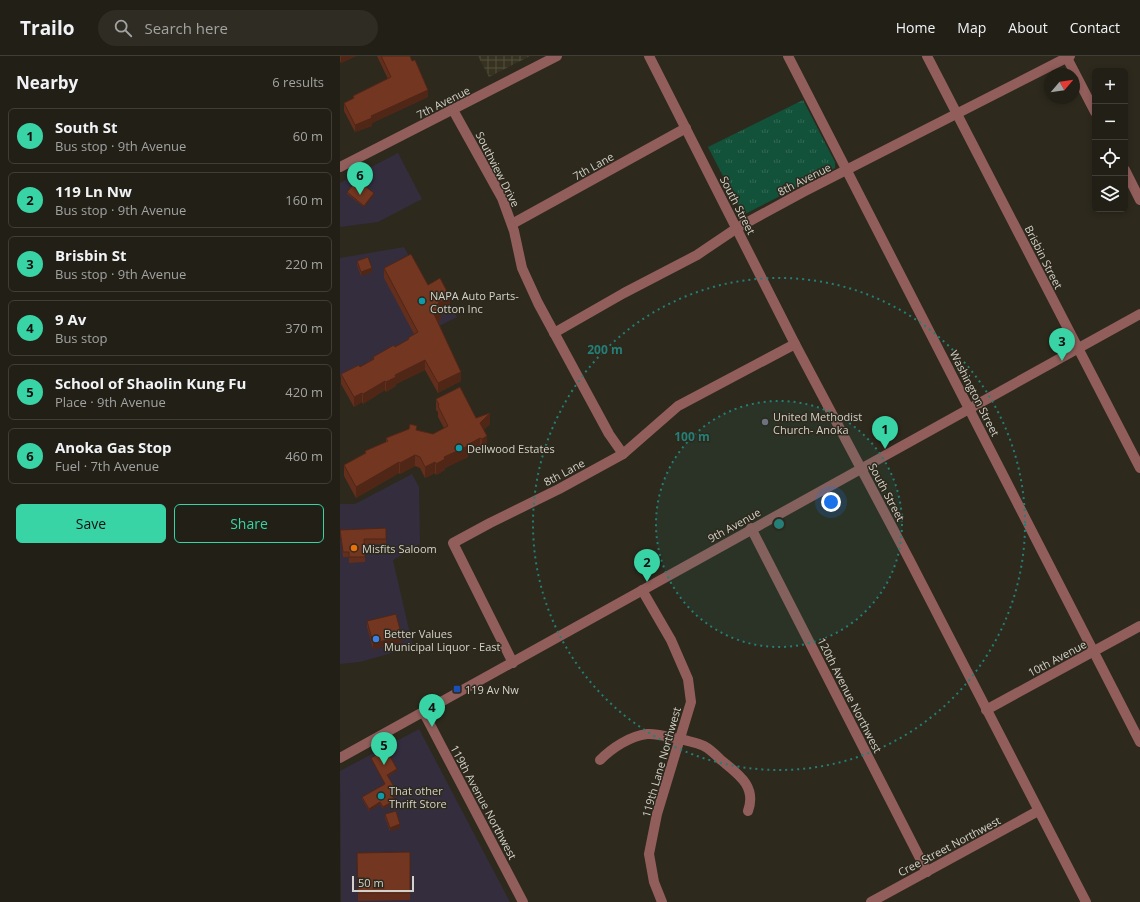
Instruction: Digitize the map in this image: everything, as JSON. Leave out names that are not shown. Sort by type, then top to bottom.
[{"type":"street","name":"7th Avenue","points":[[340,167],[557,56]]},
{"type":"street","name":"South Street","points":[[649,56],[795,344],[1086,902]]},
{"type":"street","name":"Washington Street","points":[[788,56],[845,171],[970,409],[1140,742]]},
{"type":"street","name":"Brisbin Street","points":[[927,56],[1140,468]]},
{"type":"street","name":"8th Avenue","points":[[554,333],[624,293],[697,255],[736,228],[956,113],[1068,57]]},
{"type":"street","points":[[1068,57],[1092,106]]},
{"type":"street","name":"Southview Drive","points":[[453,110],[502,198],[512,224],[522,268],[529,285],[609,434],[623,454]]},
{"type":"street","name":"7th Lane","points":[[512,224],[686,128]]},
{"type":"street","points":[[1128,176],[1140,200]]},
{"type":"street","name":"9th Avenue","points":[[340,758],[424,713],[751,528],[970,409],[1140,314]]},
{"type":"street","name":"8th Lane","points":[[513,663],[453,543],[559,489],[623,454],[678,406],[795,344]]},
{"type":"street","name":"120th Avenue Northwest","points":[[751,528],[927,872]]},
{"type":"street","name":"119th Lane Northwest","points":[[642,590],[671,640],[688,679],[691,702],[657,814],[650,854],[654,882],[662,902]]},
{"type":"street","name":"10th Avenue","points":[[986,710],[1140,626]]},
{"type":"street","name":"119th Avenue Northwest","points":[[424,713],[523,902]]},
{"type":"street","points":[[600,760],[610,750],[627,741],[648,734],[704,746],[741,776],[749,787],[751,803],[748,811]]},
{"type":"street","name":"Cree Street Northwest","points":[[871,902],[1038,811]]},
{"type":"shaded area","points":[[478,56],[530,56],[489,77]]},
{"type":"shaded area","points":[[398,153],[422,199],[378,222],[340,227],[340,183]]},
{"type":"shaded area","points":[[404,247],[429,291],[440,286],[457,317],[340,377],[340,258]]},
{"type":"shaded area","points":[[412,474],[419,487],[420,544],[393,560],[413,647],[360,662],[340,664],[340,504],[355,504]]},
{"type":"shaded area","points":[[419,729],[510,902],[341,902],[340,771]]},
{"type":"green space","points":[[803,100],[835,162],[835,168],[743,215],[708,147]]},
{"type":"building","points":[[381,56],[410,56],[412,61],[415,60],[428,90],[355,125],[344,103],[354,98],[353,96],[391,77]]},
{"type":"building","points":[[357,180],[374,193],[364,206],[347,192]]},
{"type":"building","points":[[411,254],[428,285],[440,278],[450,297],[438,303],[441,310],[434,314],[461,372],[438,383],[425,360],[395,375],[396,377],[354,397],[341,374],[359,365],[360,367],[374,359],[373,357],[394,345],[395,347],[418,332],[384,268]]},
{"type":"building","points":[[368,257],[372,268],[361,272],[357,261]]},
{"type":"building","name":"Dellwood Estates","points":[[460,387],[476,418],[490,413],[480,423],[487,436],[482,439],[480,438],[467,445],[468,446],[444,457],[445,459],[436,464],[435,462],[425,467],[420,457],[415,455],[400,463],[399,462],[356,487],[344,465],[366,453],[365,451],[388,441],[386,438],[409,429],[410,424],[417,426],[416,430],[433,434],[448,426],[436,399]]},
{"type":"building","points":[[386,528],[386,539],[364,539],[365,557],[349,557],[349,552],[343,552],[340,530]]},
{"type":"building","points":[[396,614],[402,637],[373,643],[367,621]]},
{"type":"building","points":[[386,749],[397,769],[387,775],[398,793],[392,796],[395,800],[383,807],[380,802],[369,809],[362,797],[385,784],[371,758]]},
{"type":"building","points":[[396,811],[400,824],[390,828],[385,814]]},
{"type":"building","points":[[410,852],[410,893],[358,893],[357,853]]},
{"type":"place","name":"Anoka Gas Stop","points":[[360,195]]},
{"type":"place","name":"NAPA Auto Parts- Cotton Inc","points":[[422,301]]},
{"type":"place","name":"Brisbin St","points":[[1062,361]]},
{"type":"place","name":"United Methodist Church- Anoka","points":[[765,422]]},
{"type":"place","name":"Dellwood Estates","points":[[459,448]]},
{"type":"place","name":"South St","points":[[885,449]]},
{"type":"place","name":"Misfits Saloom","points":[[354,548]]},
{"type":"place","name":"119 Ln Nw","points":[[647,582]]},
{"type":"place","name":"Better Values Municipal Liquor - East","points":[[376,639]]},
{"type":"place","name":"119 Av Nw","points":[[457,689]]},
{"type":"place","name":"9 Av","points":[[432,727]]},
{"type":"place","name":"School of Shaolin Kung Fu","points":[[384,765]]},
{"type":"place","name":"That other Thrift Store","points":[[381,796]]}]
